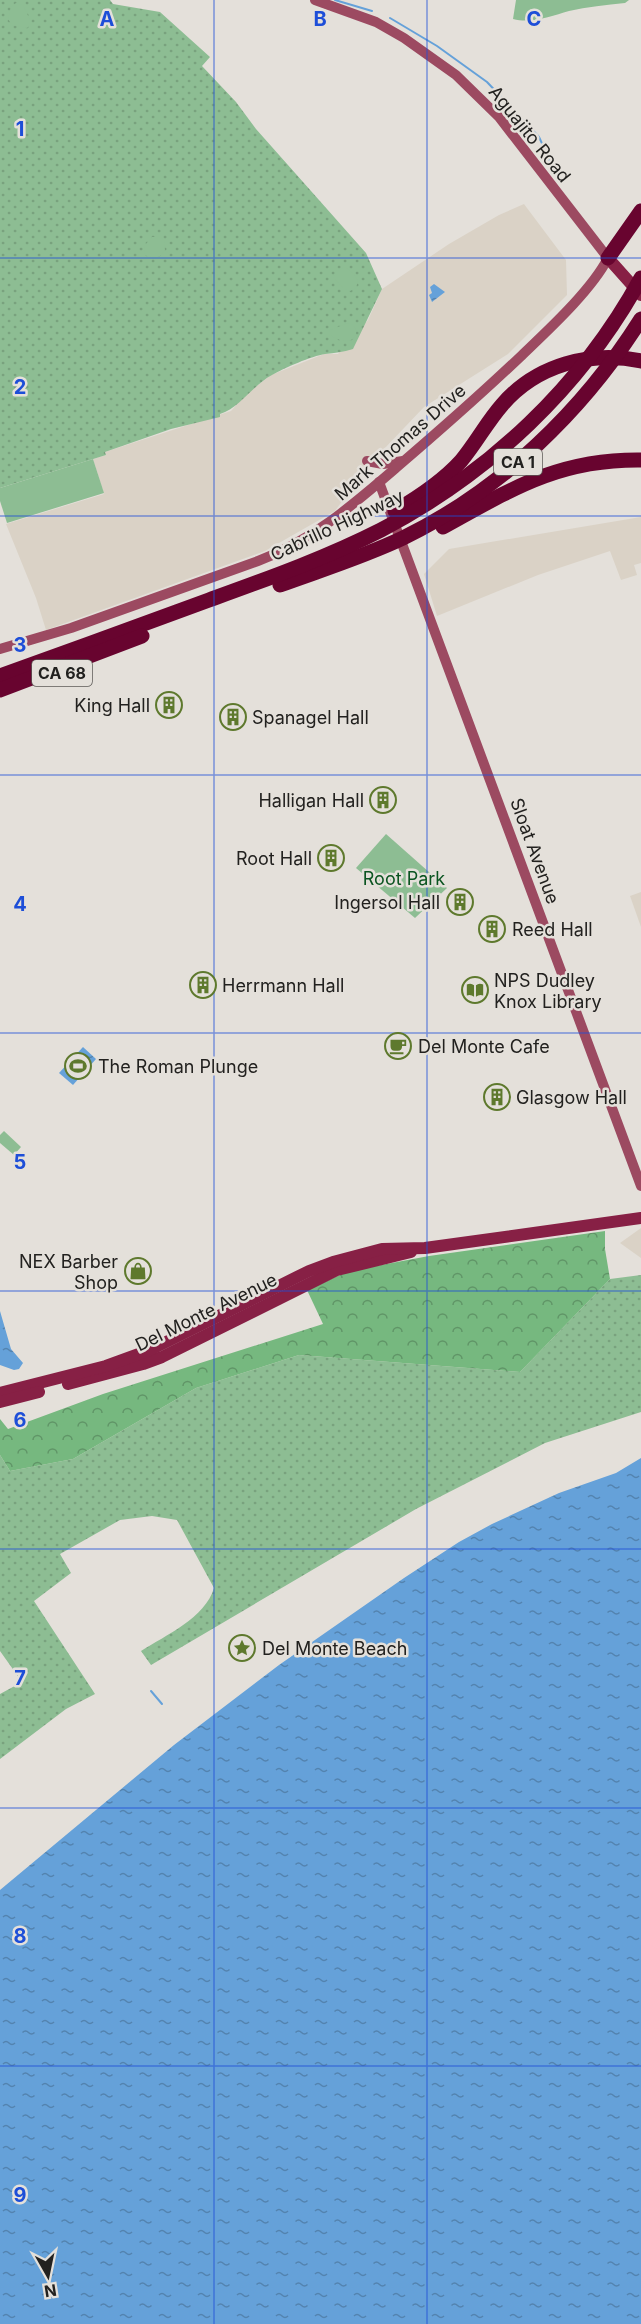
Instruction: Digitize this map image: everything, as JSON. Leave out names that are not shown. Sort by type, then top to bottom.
[{"type":"highway","points":[[608,258],[641,211]]},
{"type":"highway","name":"Cabrillo Highway","points":[[0,676],[301,566],[386,526],[399,509],[454,486],[499,452],[536,418],[576,374],[614,324],[641,278]]},
{"type":"highway","name":"CA 1","points":[[414,536],[519,461],[566,417],[606,370],[641,319]]},
{"type":"highway","points":[[399,509],[452,470],[470,450],[503,404],[519,388],[536,376],[562,364],[588,358],[616,357],[641,361]]},
{"type":"highway","points":[[414,536],[541,475],[590,462],[641,460]]},
{"type":"highway","name":"Cabrillo Highway","points":[[0,690],[338,564],[389,548],[414,536]]},
{"type":"highway","name":"CA 68","points":[[0,701],[123,643]]},
{"type":"highway","name":"CA 68","points":[[0,668],[73,650]]},
{"type":"main road","points":[[608,258],[641,296]]},
{"type":"main road","name":"Del Monte Avenue","points":[[0,1402],[143,1364],[182,1348],[337,1270],[425,1248],[641,1218]]},
{"type":"main road","name":"Del Monte Avenue","points":[[0,1394],[129,1358],[245,1304],[309,1271],[333,1262],[382,1249],[425,1248]]},
{"type":"street","name":"Aguajito Road","points":[[315,0],[376,22],[430,57],[476,93],[499,117],[608,258]]},
{"type":"street","name":"Mark Thomas Drive","points":[[0,649],[71,628],[271,556],[315,533],[379,483],[476,399],[547,330],[600,271],[608,258]]},
{"type":"street","points":[[367,461],[389,464],[406,459]]},
{"type":"street","points":[[379,483],[399,509]]},
{"type":"street","points":[[357,501],[373,498],[399,509]]},
{"type":"street","name":"Sloat Avenue","points":[[386,526],[641,1186]]},
{"type":"shaded area","points":[[524,204],[566,260],[567,295],[508,354],[424,407],[366,468],[335,511],[265,551],[46,630],[36,598],[6,524],[104,494],[93,459],[106,455],[105,452],[231,411],[245,395],[271,375],[324,354],[338,354],[368,320],[382,289],[449,244],[499,215]]},
{"type":"shaded area","points":[[641,517],[641,563],[634,565],[637,575],[621,580],[610,551],[538,575],[437,616],[424,574],[449,549]]},
{"type":"shaded area","points":[[641,892],[641,927],[630,896]]},
{"type":"shaded area","points":[[641,1228],[641,1258],[620,1243]]},
{"type":"green space","points":[[0,0],[110,0],[113,4],[160,12],[210,57],[202,66],[236,102],[256,129],[366,253],[382,289],[353,349],[313,357],[277,372],[265,379],[234,407],[220,414],[220,417],[171,429],[105,452],[106,455],[0,488]]},
{"type":"green space","points":[[516,0],[629,0],[625,3],[583,8],[527,21],[513,19]]},
{"type":"green space","points":[[16,3],[23,5],[30,20],[27,28],[12,25],[8,19],[11,7]]},
{"type":"green space","points":[[152,237],[160,237],[164,240],[165,250],[160,256],[148,257],[144,254],[145,245]]},
{"type":"green space","points":[[345,267],[354,274],[358,281],[356,288],[350,291],[333,278],[336,271]]},
{"type":"green space","points":[[348,323],[353,325],[356,331],[356,335],[351,340],[342,341],[329,335],[330,330]]},
{"type":"green space","points":[[93,459],[104,493],[7,523],[0,501],[0,488]]},
{"type":"green space","name":"Root Park","points":[[386,834],[447,888],[415,918],[356,868]]},
{"type":"green space","points":[[4,1131],[21,1147],[14,1155],[0,1143],[0,1135]]},
{"type":"green space","points":[[605,1231],[605,1249],[610,1279],[520,1372],[299,1355],[196,1388],[73,1459],[10,1471],[0,1455],[0,1419],[8,1429],[103,1394],[323,1324],[307,1290],[349,1271],[429,1256]]},
{"type":"green space","points":[[641,1275],[641,1412],[545,1443],[416,1509],[151,1665],[141,1651],[194,1617],[209,1599],[214,1588],[177,1520],[152,1516],[120,1520],[60,1554],[71,1573],[34,1601],[95,1694],[66,1709],[0,1759],[0,1694],[22,1682],[0,1651],[0,1455],[10,1471],[73,1459],[196,1388],[299,1355],[520,1372],[610,1279]]},
{"type":"water","points":[[434,284],[445,292],[432,302],[429,295],[432,293],[430,287]]},
{"type":"water","name":"The Roman Plunge","points":[[83,1047],[96,1059],[73,1085],[59,1073]]},
{"type":"water","points":[[0,1311],[11,1349],[23,1363],[19,1369],[14,1370],[0,1365]]},
{"type":"water","points":[[641,1458],[641,2324],[0,2324],[0,1890],[174,1745],[279,1665],[404,1578],[459,1542],[492,1524],[559,1493],[616,1473]]},
{"type":"waterway","points":[[335,0],[372,11]]},
{"type":"waterway","points":[[390,18],[437,46],[487,82],[539,137],[551,163]]},
{"type":"waterway","points":[[151,1691],[162,1704]]},
{"type":"place","name":"King Hall","points":[[169,705]]},
{"type":"place","name":"Spanagel Hall","points":[[233,717]]},
{"type":"place","name":"Halligan Hall","points":[[383,800]]},
{"type":"place","name":"Root Hall","points":[[331,858]]},
{"type":"place","name":"Ingersol Hall","points":[[460,902]]},
{"type":"place","name":"Reed Hall","points":[[492,929]]},
{"type":"place","name":"Herrmann Hall","points":[[203,985]]},
{"type":"place","name":"NPS Dudley Knox Library","points":[[475,990]]},
{"type":"place","name":"Del Monte Cafe","points":[[398,1046]]},
{"type":"place","name":"The Roman Plunge","points":[[78,1066]]},
{"type":"place","name":"Glasgow Hall","points":[[497,1097]]},
{"type":"place","name":"NEX Barber Shop","points":[[138,1271]]},
{"type":"place","name":"Del Monte Beach","points":[[242,1648]]}]
